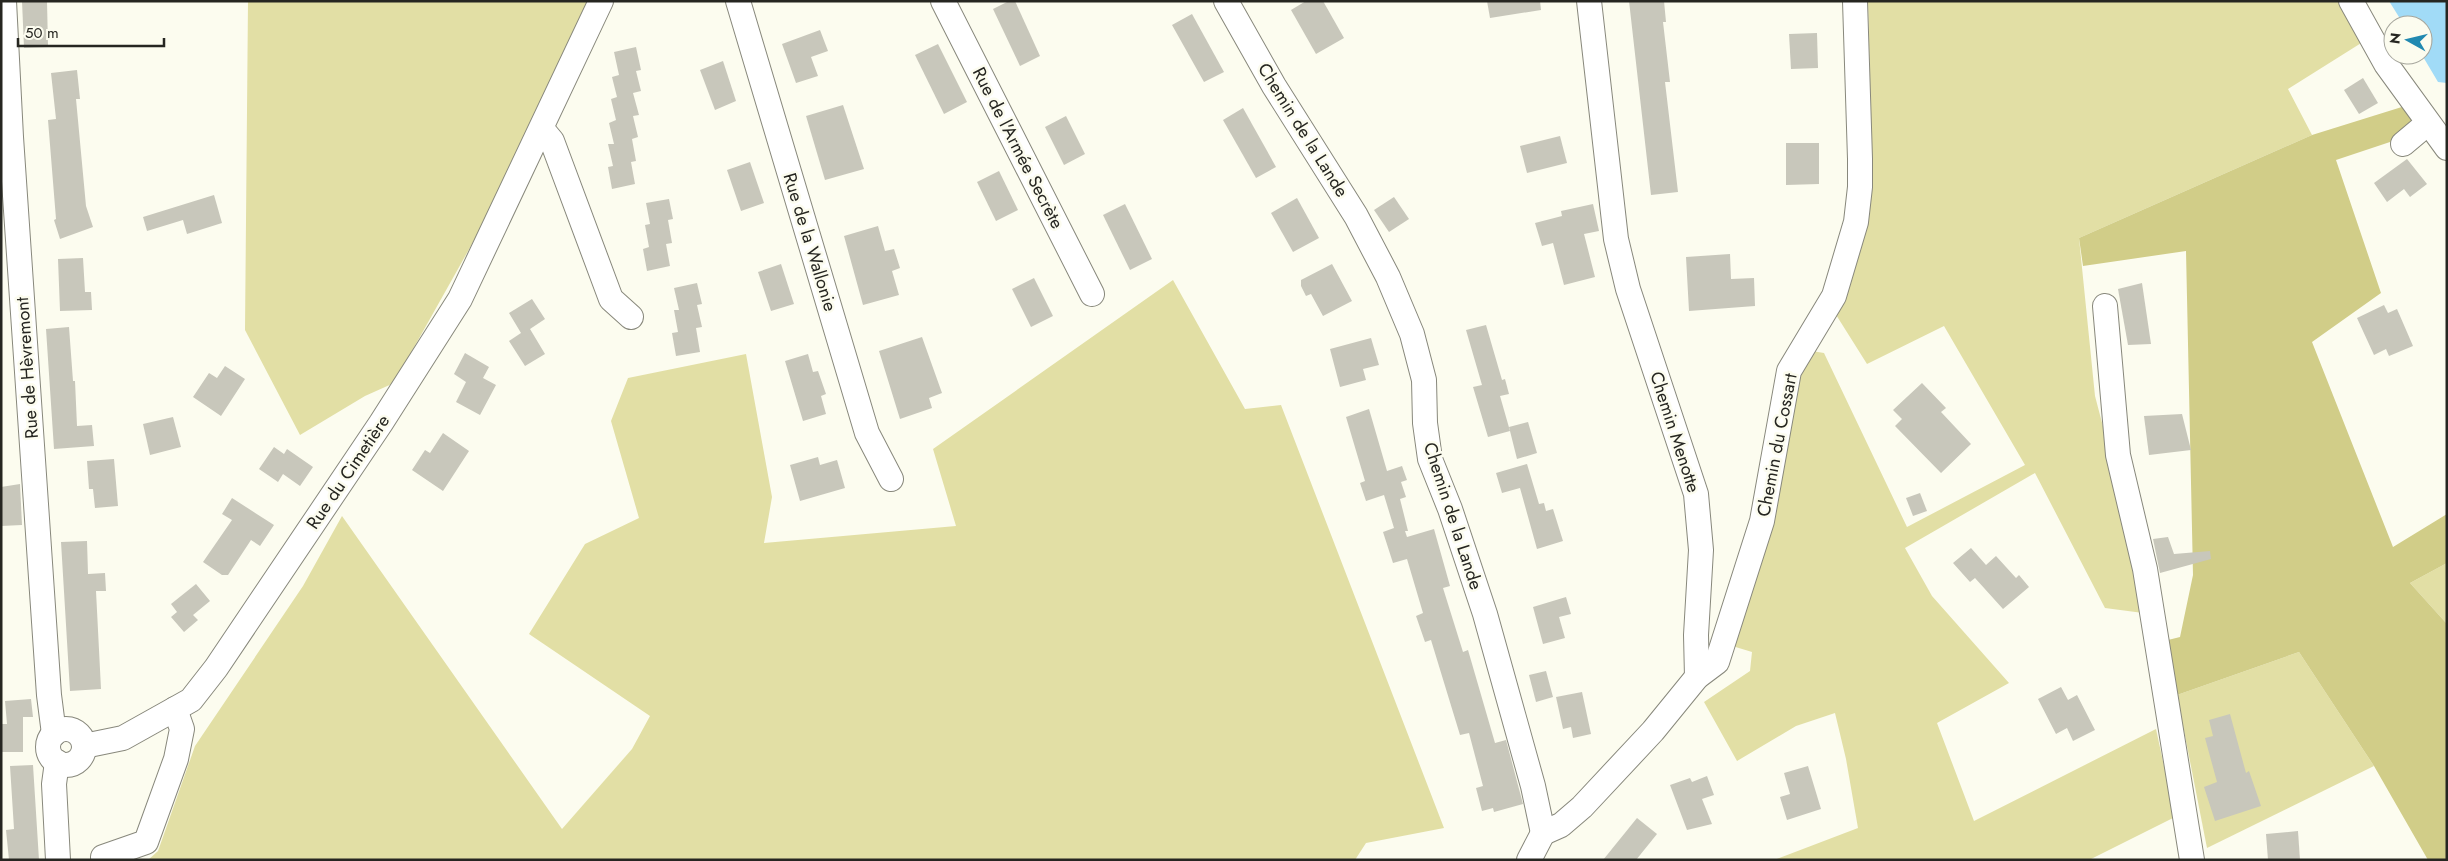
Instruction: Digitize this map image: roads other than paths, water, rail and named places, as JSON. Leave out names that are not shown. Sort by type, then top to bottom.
[{"type":"street","name":"Rue de Hèvremont","points":[[4,1],[49,695],[54,734],[48,749],[52,759],[57,762],[54,784],[58,860]]},
{"type":"street","name":"Rue du Cimetière","points":[[84,746],[123,738],[191,700],[216,668],[381,422],[460,299],[601,1]]},
{"type":"street","name":"Rue de la Wallonie","points":[[738,1],[867,433],[891,479]]},
{"type":"street","name":"Rue de l'Armée Secrète","points":[[943,1],[1092,294]]},
{"type":"street","name":"Chemin de la Lande","points":[[1226,1],[1274,86],[1356,216],[1388,277],[1412,334],[1424,380],[1425,423],[1430,459],[1450,509],[1484,614],[1534,786],[1542,833]]},
{"type":"street","name":"Chemin Menotte","points":[[1589,1],[1616,239],[1628,289],[1696,494],[1701,550],[1696,634],[1697,677]]},
{"type":"street","name":"Chemin du Cossart","points":[[1697,677],[1717,662],[1762,521],[1789,371],[1834,296],[1856,222],[1860,177],[1855,1]]},
{"type":"street","points":[[2351,1],[2386,64],[2447,148]]},
{"type":"street","points":[[2403,144],[2428,124]]},
{"type":"street","points":[[542,129],[552,141],[611,299],[631,317]]},
{"type":"street","points":[[2105,306],[2118,455],[2145,569],[2192,860]]},
{"type":"street","points":[[1529,860],[1542,833],[1561,825],[1582,807],[1653,730],[1697,677]]},
{"type":"street","points":[[103,857],[146,842],[176,760],[182,729],[175,708]]},
{"type":"street","points":[[54,734],[64,730],[75,732],[80,735],[84,746],[81,756],[73,764],[57,762]]},
{"type":"water","points":[[2389,1],[2447,1],[2447,83],[2438,82],[2428,65],[2433,65],[2433,15],[2398,15]]}]
